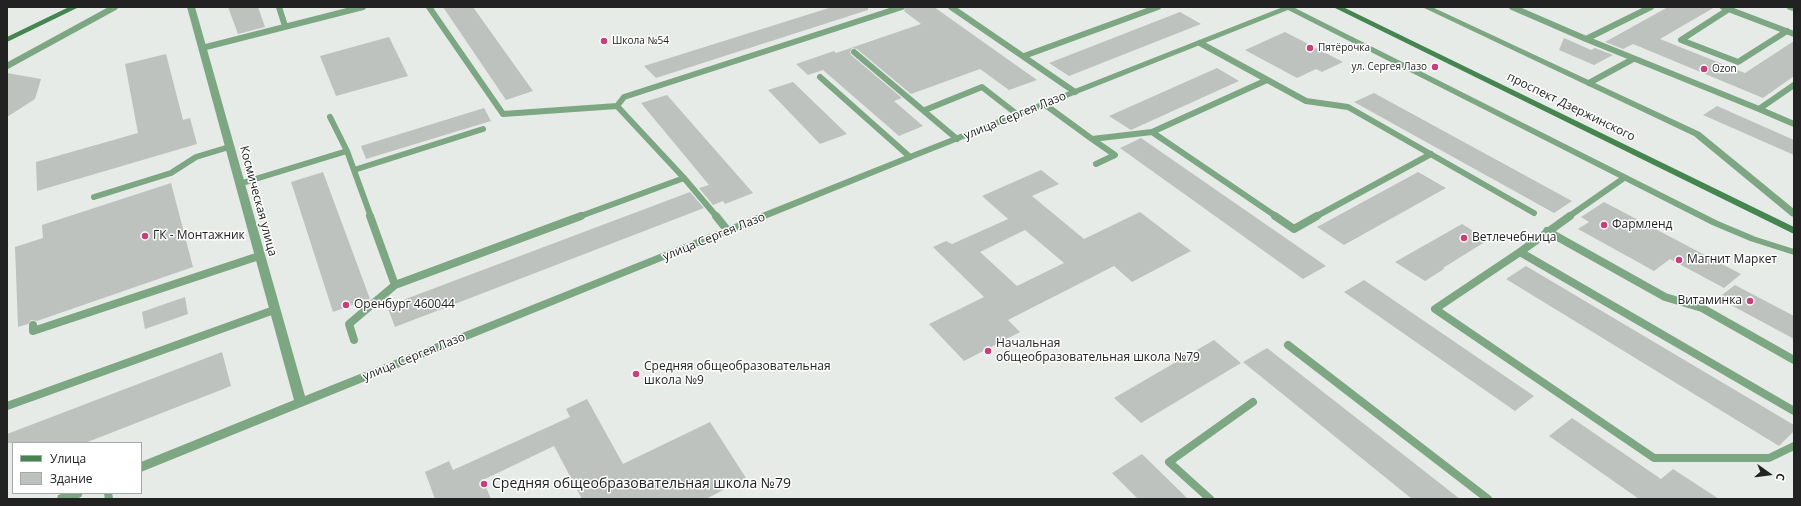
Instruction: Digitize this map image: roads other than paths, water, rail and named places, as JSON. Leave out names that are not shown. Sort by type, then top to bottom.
[{"type":"main road","points":[[7,40],[75,7]]},
{"type":"main road","name":"проспект Дзержинского","points":[[1337,7],[1794,231]]},
{"type":"street","name":"Космическая улица","points":[[191,7],[300,403]]},
{"type":"street","points":[[1287,7],[1715,223],[1794,252]]},
{"type":"street","name":"улица Сергея Лазо","points":[[142,467],[910,157],[1200,43],[1287,7]]},
{"type":"street","points":[[1426,7],[1697,134],[1794,214]]},
{"type":"street","points":[[63,499],[75,494]]},
{"type":"lane","points":[[7,66],[115,7]]},
{"type":"lane","points":[[279,7],[285,26]]},
{"type":"lane","points":[[202,48],[363,7]]},
{"type":"lane","points":[[429,7],[503,114],[617,106],[624,97],[902,7]]},
{"type":"lane","points":[[951,7],[1075,92]]},
{"type":"lane","points":[[1024,56],[1158,7]]},
{"type":"lane","points":[[1512,7],[1586,40],[1794,124]]},
{"type":"lane","points":[[1586,40],[1651,7]]},
{"type":"lane","points":[[1790,7],[1794,8]]},
{"type":"lane","points":[[1787,31],[1738,62],[1681,40],[1726,8],[1787,31],[1794,34]]},
{"type":"lane","points":[[1200,43],[1306,101],[1348,107],[1534,213]]},
{"type":"lane","points":[[854,52],[925,110],[957,139]]},
{"type":"lane","points":[[1589,83],[1633,59]]},
{"type":"lane","points":[[820,77],[910,157]]},
{"type":"lane","points":[[1092,139],[1152,132],[1267,80]]},
{"type":"lane","points":[[1760,109],[1794,86]]},
{"type":"lane","points":[[925,110],[982,87],[1018,115]]},
{"type":"lane","points":[[1044,104],[1115,155],[1096,164]]},
{"type":"lane","points":[[617,106],[684,178],[728,231]]},
{"type":"lane","points":[[330,117],[354,170],[395,284]]},
{"type":"lane","points":[[354,170],[483,129]]},
{"type":"lane","points":[[1152,132],[1294,229],[1431,154]]},
{"type":"lane","points":[[94,197],[171,173],[196,157],[229,147]]},
{"type":"lane","points":[[240,184],[346,151]]},
{"type":"lane","points":[[354,340],[349,324],[395,284],[684,178]]},
{"type":"lane","points":[[1624,178],[1595,200],[1547,230],[1520,252],[1435,309],[1654,458],[1769,458],[1794,446]]},
{"type":"lane","points":[[1547,230],[1665,297],[1702,308],[1794,360]]},
{"type":"lane","points":[[1520,252],[1794,411]]},
{"type":"lane","points":[[33,325],[33,331],[259,256]]},
{"type":"lane","points":[[7,406],[274,310]]},
{"type":"lane","points":[[1288,345],[1488,499]]},
{"type":"lane","points":[[1210,499],[1169,462],[1253,402]]},
{"type":"place","name":"Школа №54","points":[[604,41]]},
{"type":"place","name":"Пятёрочка","points":[[1310,48]]},
{"type":"place","name":"ул. Сергея Лазо","points":[[1435,67]]},
{"type":"place","name":"Ozon","points":[[1704,69]]},
{"type":"place","name":"Фармленд","points":[[1604,225]]},
{"type":"place","name":"ГК - Монтажник","points":[[145,236]]},
{"type":"place","name":"Ветлечебница","points":[[1464,238]]},
{"type":"place","name":"Магнит Маркет","points":[[1679,260]]},
{"type":"place","name":"Витаминка","points":[[1750,301]]},
{"type":"place","name":"Оренбург 460044","points":[[346,305]]},
{"type":"place","name":"Начальная общеобразовательная школа №79","points":[[988,351]]},
{"type":"place","name":"Средняя общеобразовательная школа №9","points":[[636,374]]},
{"type":"place","name":"Средняя общеобразовательная школа №79","points":[[484,484]]}]
